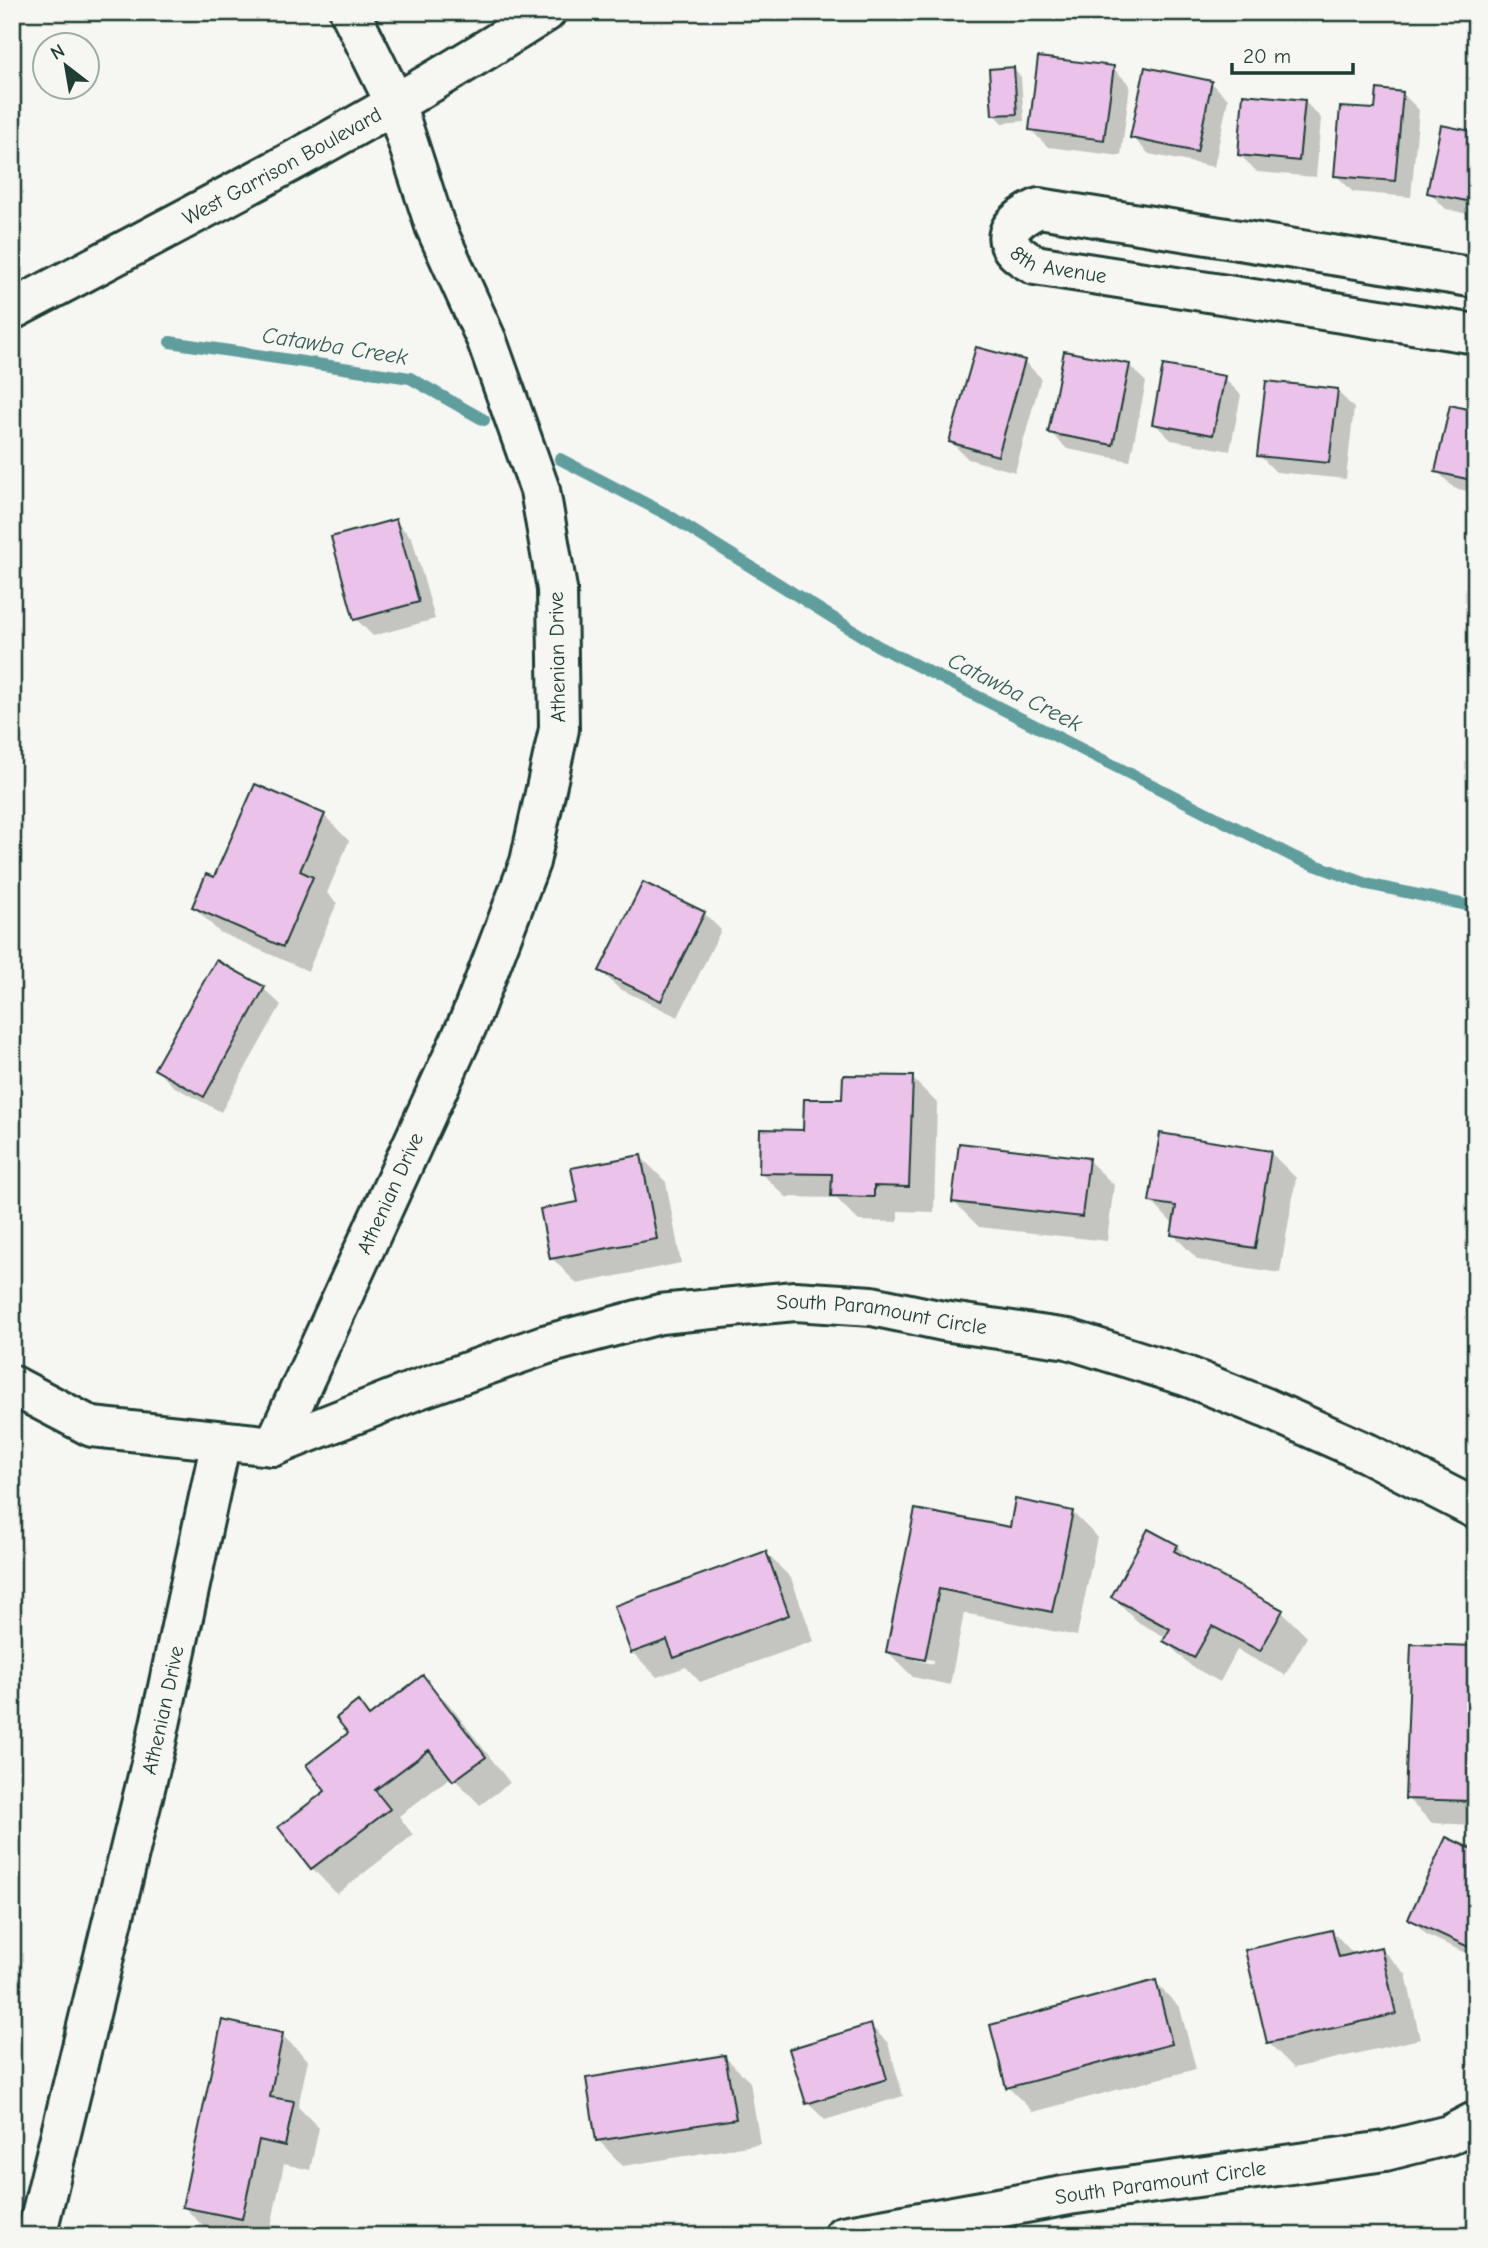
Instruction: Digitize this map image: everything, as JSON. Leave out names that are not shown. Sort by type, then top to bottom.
[{"type":"street","name":"Athenian Drive","points":[[274,1446],[470,1019],[530,862],[559,729],[557,589],[540,490],[487,341],[435,226],[395,103],[350,12]]},
{"type":"street","name":"West Garrison Boulevard","points":[[12,310],[135,246],[395,103],[546,12]]},
{"type":"street","name":"8th Avenue","points":[[1476,278],[1039,208],[1023,215],[1009,232],[1010,246],[1015,254],[1035,265],[1476,334]]},
{"type":"street","name":"South Paramount Circle","points":[[274,1446],[416,1390],[606,1326],[660,1314],[796,1301],[872,1306],[943,1321],[1068,1339],[1186,1376],[1266,1408],[1367,1453],[1476,1509]]},
{"type":"street","points":[[12,1385],[92,1427],[274,1446]]},
{"type":"street","name":"Athenian Drive","points":[[36,2236],[156,1743],[221,1441]]},
{"type":"street","name":"South Paramount Circle","points":[[843,2236],[1069,2195],[1385,2151],[1449,2135],[1476,2121]]},
{"type":"building","points":[[1038,57],[1114,66],[1104,140],[1029,130]]},
{"type":"building","points":[[1014,67],[1017,114],[992,115],[989,69]]},
{"type":"building","points":[[1145,67],[1212,81],[1197,152],[1130,138]]},
{"type":"building","points":[[1377,89],[1403,92],[1395,181],[1334,176],[1340,107],[1375,109]]},
{"type":"building","points":[[1243,94],[1305,100],[1299,161],[1238,155]]},
{"type":"building","points":[[1441,125],[1476,132],[1476,203],[1427,193]]},
{"type":"building","points":[[976,347],[1025,360],[998,456],[949,442]]},
{"type":"building","points":[[1064,351],[1130,364],[1113,445],[1048,433]]},
{"type":"building","points":[[1163,365],[1225,376],[1213,435],[1152,424]]},
{"type":"building","points":[[1266,381],[1338,389],[1329,463],[1257,456]]},
{"type":"building","points":[[1450,405],[1476,411],[1476,481],[1435,472]]},
{"type":"building","points":[[396,519],[419,602],[354,620],[331,537]]},
{"type":"building","points":[[255,784],[325,814],[300,871],[313,877],[283,947],[192,907],[206,874],[214,877]]},
{"type":"building","points":[[643,882],[705,912],[661,1001],[599,971]]},
{"type":"building","points":[[216,960],[265,987],[204,1097],[154,1069]]},
{"type":"building","points":[[843,1075],[913,1076],[909,1187],[874,1186],[874,1197],[831,1196],[832,1174],[759,1173],[760,1129],[803,1130],[804,1099],[842,1099]]},
{"type":"building","points":[[1160,1133],[1271,1151],[1255,1248],[1171,1235],[1176,1206],[1149,1202]]},
{"type":"building","points":[[959,1143],[1089,1158],[1082,1217],[952,1202]]},
{"type":"building","points":[[641,1155],[657,1239],[550,1259],[540,1209],[578,1202],[571,1168]]},
{"type":"building","points":[[1015,1499],[1073,1511],[1052,1612],[939,1589],[925,1660],[886,1652],[915,1509],[1010,1527]]},
{"type":"building","points":[[1148,1529],[1178,1545],[1174,1551],[1283,1610],[1260,1651],[1212,1626],[1194,1658],[1163,1641],[1170,1629],[1111,1597]]},
{"type":"building","points":[[766,1551],[789,1615],[674,1658],[667,1640],[631,1653],[614,1606]]},
{"type":"building","points":[[1411,1644],[1476,1646],[1471,1801],[1405,1799]]},
{"type":"building","points":[[423,1675],[486,1757],[453,1781],[429,1750],[375,1790],[390,1809],[311,1869],[278,1827],[325,1791],[306,1765],[348,1733],[336,1718],[358,1701],[369,1716]]},
{"type":"building","points":[[1446,1837],[1476,1851],[1475,1950],[1408,1919]]},
{"type":"building","points":[[1332,1930],[1339,1957],[1381,1947],[1396,2014],[1267,2043],[1245,1950]]},
{"type":"building","points":[[1156,1980],[1172,2044],[1006,2088],[990,2025]]},
{"type":"building","points":[[222,2020],[283,2033],[270,2097],[294,2101],[285,2146],[259,2140],[242,2219],[182,2207]]},
{"type":"building","points":[[871,2024],[887,2079],[806,2104],[789,2049]]},
{"type":"building","points":[[725,2055],[736,2119],[596,2141],[586,2078]]},
{"type":"waterway","name":"Catawba Creek","points":[[170,342],[410,378],[484,420]]},
{"type":"waterway","name":"Catawba Creek","points":[[560,459],[668,515],[878,646],[1296,858],[1367,884],[1476,907]]}]
